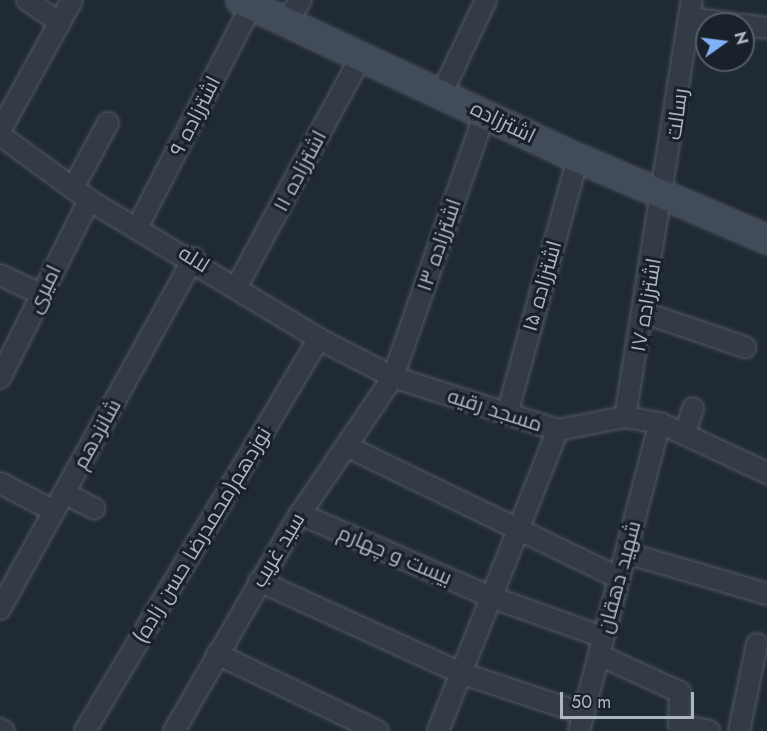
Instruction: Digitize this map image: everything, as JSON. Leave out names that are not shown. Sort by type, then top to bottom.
[{"type":"street","points":[[27,0],[60,23]]},
{"type":"street","points":[[0,133],[72,0]]},
{"type":"street","points":[[442,93],[486,0]]},
{"type":"street","name":"اشترزاده","points":[[246,3],[294,10],[362,55],[578,158],[666,192],[767,239]]},
{"type":"street","name":"اشترزاده ۹","points":[[138,226],[246,3]]},
{"type":"street","name":"رسالت","points":[[666,192],[691,9]]},
{"type":"street","name":"اشترزاده ۱۱","points":[[237,286],[362,55]]},
{"type":"street","name":"اشترزاده ۱۳","points":[[393,377],[485,113]]},
{"type":"street","points":[[73,188],[108,123]]},
{"type":"street","name":"لاله","points":[[0,133],[89,200],[194,258],[319,339],[393,377]]},
{"type":"street","name":"اشترزاده ۱۵","points":[[507,414],[578,158]]},
{"type":"street","name":"اشترزاده ۱۷","points":[[625,417],[666,192]]},
{"type":"street","name":"امیری","points":[[0,378],[89,200]]},
{"type":"street","name":"شانزدهم","points":[[0,609],[194,258]]},
{"type":"street","points":[[0,275],[41,294]]},
{"type":"street","points":[[645,313],[745,347]]},
{"type":"street","name":"نوزدهم(محمدرضا حسن زاده)","points":[[85,731],[319,339]]},
{"type":"street","name":"مسجد رقیه","points":[[393,377],[558,430],[625,417],[660,423],[767,473]]},
{"type":"street","name":"سید غریب","points":[[174,731],[259,581],[300,514],[393,377]]},
{"type":"street","points":[[684,433],[693,408]]},
{"type":"street","name":"شهید دهقان","points":[[582,722],[660,423]]},
{"type":"street","points":[[438,731],[558,430]]},
{"type":"street","points":[[346,446],[619,578]]},
{"type":"street","points":[[0,483],[54,511]]},
{"type":"street","points":[[64,493],[94,508]]},
{"type":"street","name":"بیست و چهارم","points":[[300,514],[601,646],[680,692],[679,725],[709,731]]},
{"type":"street","points":[[626,553],[767,594]]},
{"type":"street","points":[[259,581],[461,673],[582,722]]},
{"type":"street","points":[[739,731],[758,644]]},
{"type":"street","points":[[217,654],[378,731]]}]
